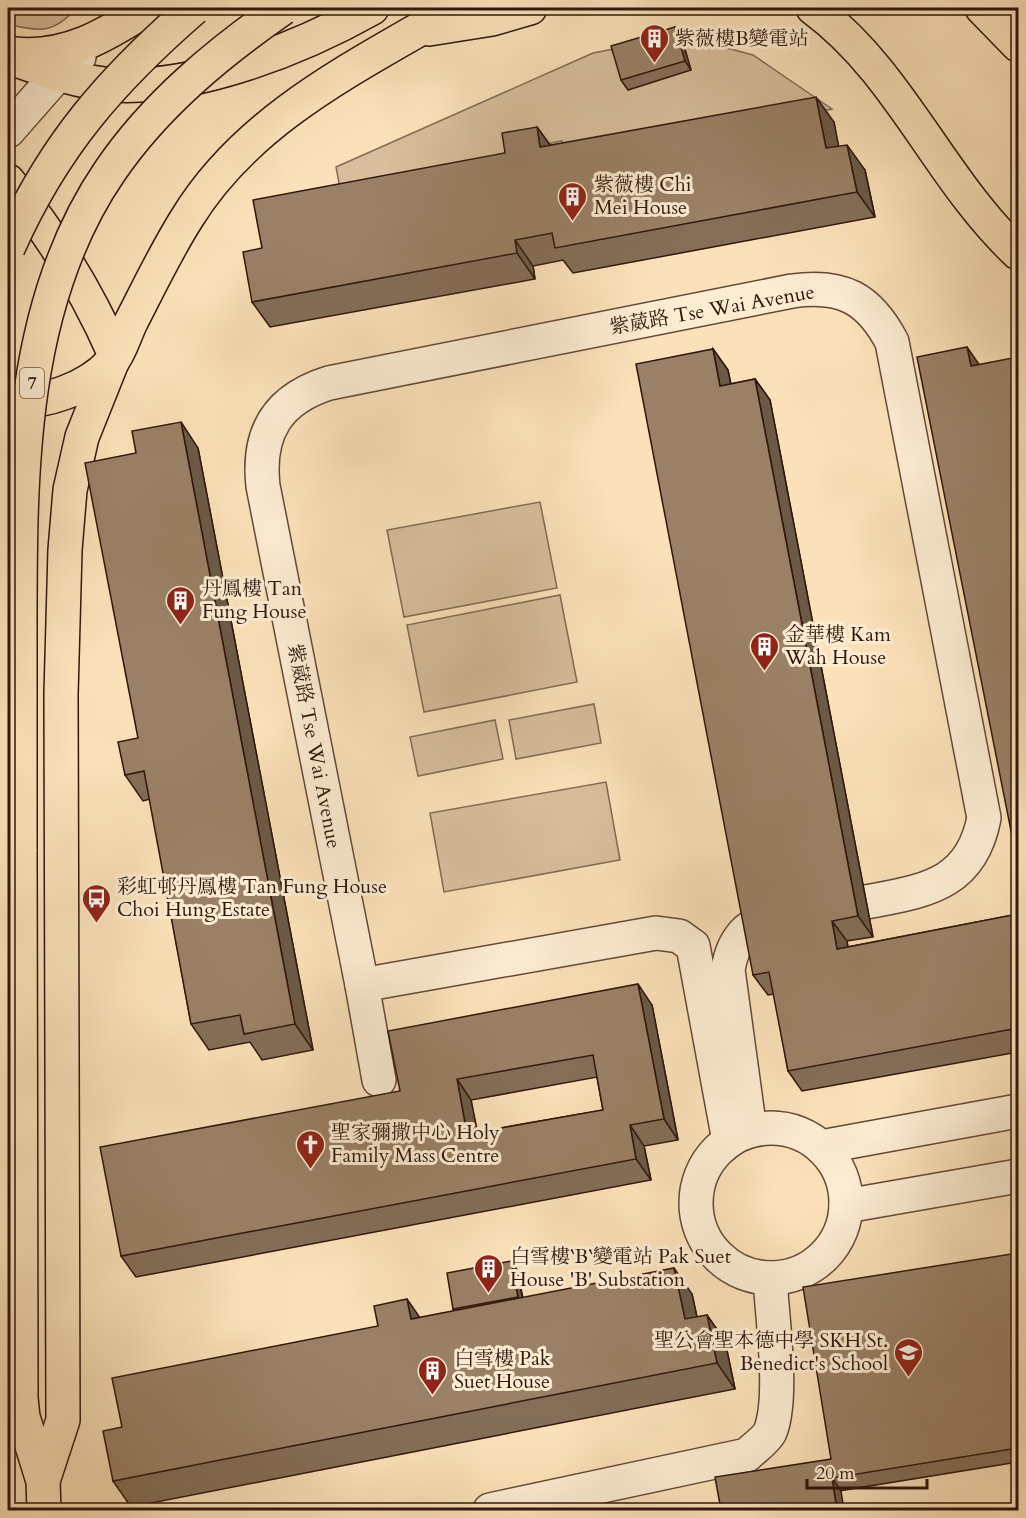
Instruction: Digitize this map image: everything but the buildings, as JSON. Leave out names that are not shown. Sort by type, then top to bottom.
[{"type":"main road","points":[[8,55],[51,53],[81,46],[104,37],[148,8]]},
{"type":"main road","points":[[8,248],[24,211],[70,135],[128,67],[194,8]]},
{"type":"main road","name":"7","points":[[43,1496],[23,1417],[20,586],[23,465],[32,385],[46,315],[75,233],[93,199],[130,144],[181,88],[252,29],[283,8]]},
{"type":"main road","points":[[8,55],[58,74],[113,85],[146,85],[176,81],[252,61],[326,31],[372,8]]},
{"type":"main road","points":[[43,1496],[63,1420],[60,694],[67,520],[70,490],[82,437],[113,359],[187,217],[218,173],[254,136],[296,105],[354,66],[456,8]]},
{"type":"main road","points":[[417,30],[492,19],[530,8]]},
{"type":"main road","points":[[813,8],[855,43],[897,96],[971,203],[1018,253]]},
{"type":"main road","points":[[982,8],[1018,45]]},
{"type":"main road","points":[[8,181],[46,231],[97,315],[113,359]]},
{"type":"main road","points":[[8,231],[46,231]]},
{"type":"main road","points":[[8,400],[54,397],[84,383],[113,359]]},
{"type":"lane","points":[[8,131],[58,74],[104,37]]},
{"type":"lane","name":"紫葳路 Tse Wai Avenue","points":[[379,1080],[263,486],[262,449],[267,432],[277,416],[301,394],[329,383],[792,291],[825,289],[840,292],[866,305],[892,342],[984,818],[973,851],[965,863],[940,884],[908,894],[766,920],[745,932],[730,956],[728,970],[740,1136]]},
{"type":"lane","points":[[362,985],[656,933],[679,936],[693,946],[740,1136]]},
{"type":"lane","points":[[821,1147],[1018,1111]]},
{"type":"lane","points":[[775,1128],[800,1134],[821,1147],[835,1164],[844,1186],[846,1206],[842,1227],[832,1247],[816,1264],[794,1275],[770,1278],[747,1274],[727,1264],[711,1248],[700,1228],[696,1206],[698,1183],[715,1153],[740,1136],[775,1128]]},
{"type":"lane","points":[[846,1206],[1018,1176]]},
{"type":"lane","points":[[490,1510],[747,1455],[769,1434],[774,1416],[776,1391],[770,1278]]},
{"type":"shaded area","points":[[8,8],[76,8],[53,27],[29,29],[8,24]]},
{"type":"shaded area","points":[[681,36],[753,55],[832,109],[567,162],[562,141],[507,152],[512,172],[343,204],[336,167],[593,53]]},
{"type":"shaded area","points":[[540,502],[557,588],[404,617],[387,530]]},
{"type":"shaded area","points":[[560,595],[577,682],[424,712],[407,625]]},
{"type":"shaded area","points":[[594,704],[601,743],[516,759],[509,720]]},
{"type":"shaded area","points":[[495,720],[503,759],[418,776],[410,737]]},
{"type":"shaded area","points":[[606,782],[620,860],[444,892],[430,813]]},
{"type":"place","name":"紫薇樓B變電站","points":[[654,64]]},
{"type":"place","name":"紫薇樓 Chi Mei House","points":[[573,222]]},
{"type":"place","name":"丹鳳樓 Tan Fung House","points":[[181,626]]},
{"type":"place","name":"金華樓 Kam Wah House","points":[[764,672]]},
{"type":"place","name":"彩虹邨丹鳳樓 Tan Fung House Choi Hung Estate","points":[[96,924]]},
{"type":"place","name":"聖家彌撒中心 Holy Family Mass Centre","points":[[310,1170]]},
{"type":"place","name":"白雪樓‵B‵變電站 Pak Suet House 'B' Substation","points":[[489,1294]]},
{"type":"place","name":"聖公會聖本德中學 SKH St. Benedict's School","points":[[909,1378]]},
{"type":"place","name":"白雪樓 Pak Suet House","points":[[433,1396]]}]
